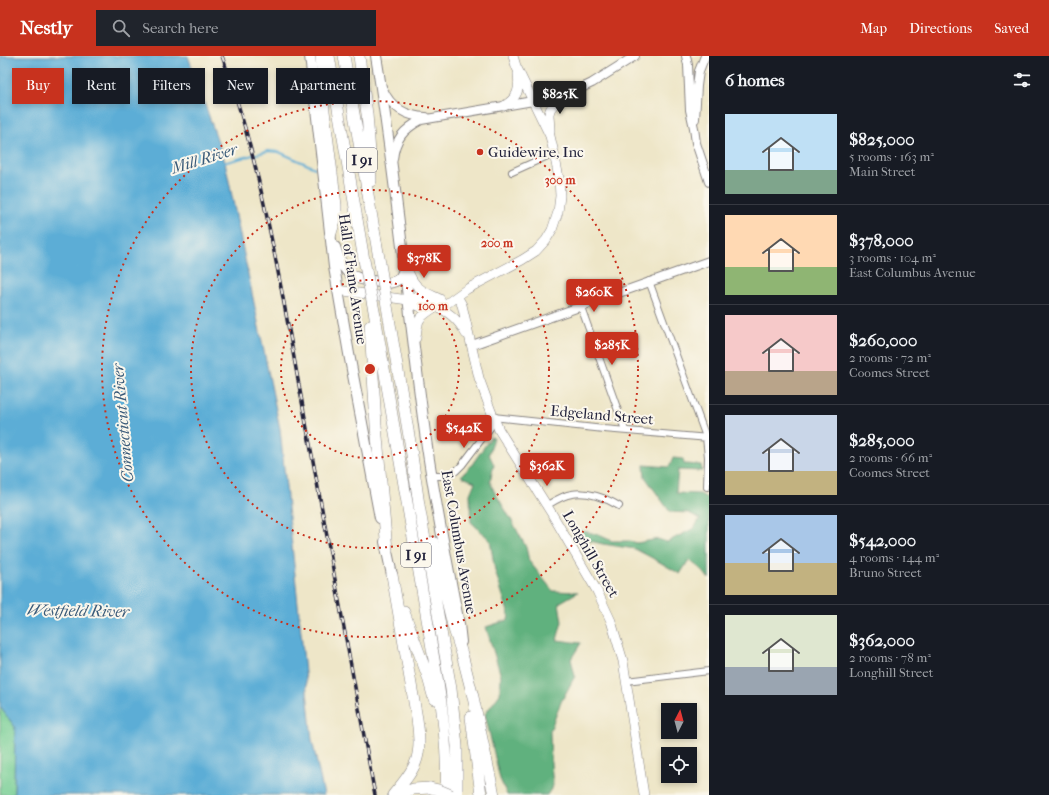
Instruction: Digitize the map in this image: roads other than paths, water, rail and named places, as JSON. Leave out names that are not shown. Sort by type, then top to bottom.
[{"type":"highway","points":[[321,56],[324,111],[336,205],[336,217],[330,236]]},
{"type":"highway","name":"I 91","points":[[329,56],[364,260],[372,316],[439,688],[444,729],[447,775],[446,795]]},
{"type":"highway","name":"I 91","points":[[344,56],[451,689],[457,746],[457,795]]},
{"type":"highway","points":[[359,56],[370,138],[372,219]]},
{"type":"highway","points":[[372,316],[376,419],[387,550]]},
{"type":"highway","points":[[411,448],[450,612],[476,710],[494,795]]},
{"type":"highway","points":[[392,575],[432,690],[447,775]]},
{"type":"highway","points":[[392,575],[420,738],[415,765],[410,775],[393,795]]},
{"type":"highway","points":[[467,673],[481,795]]},
{"type":"highway","points":[[398,795],[413,789],[430,788],[451,795]]},
{"type":"main road","name":"Hall of Fame Avenue","points":[[310,56],[337,290],[392,575]]},
{"type":"main road","name":"East Columbus Avenue","points":[[376,56],[392,168],[431,476],[459,624],[462,654]]},
{"type":"main road","points":[[504,106],[513,99],[519,86],[513,56]]},
{"type":"main road","points":[[516,66],[550,136]]},
{"type":"main road","points":[[337,290],[408,300],[418,306],[428,308],[438,303],[446,304],[467,289],[536,251],[546,240],[555,222],[560,205],[559,183],[550,136],[550,110],[556,102],[569,94]]},
{"type":"main road","points":[[330,236],[344,269],[356,277],[388,283],[392,282],[401,276],[404,264]]},
{"type":"main road","points":[[404,264],[416,285],[460,324],[472,345]]},
{"type":"main road","name":"Longhill Street","points":[[457,296],[462,305],[479,378],[493,417],[597,591],[611,620],[621,654],[644,795]]},
{"type":"main road","points":[[415,352],[417,323],[438,303]]},
{"type":"street","points":[[392,168],[394,152],[399,137],[412,125],[421,120],[569,94],[592,83],[635,56]]},
{"type":"street","points":[[686,56],[688,65],[690,110],[696,143],[709,182]]},
{"type":"street","points":[[694,128],[699,71],[705,56]]},
{"type":"street","points":[[380,82],[385,94],[396,108],[415,116],[432,117]]},
{"type":"street","points":[[512,172],[554,153]]},
{"type":"street","points":[[472,345],[709,261]]},
{"type":"street","points":[[650,282],[708,437],[707,487]]},
{"type":"street","points":[[581,307],[625,430]]},
{"type":"street","points":[[431,476],[448,475],[456,471],[490,428],[493,417]]},
{"type":"street","name":"Edgeland Street","points":[[493,417],[708,437]]},
{"type":"street","points":[[546,506],[562,497],[576,493],[598,497],[619,506]]},
{"type":"street","points":[[626,681],[709,671]]},
{"type":"water","points":[[0,56],[188,56],[192,68],[138,68],[138,104],[205,104],[225,162],[280,429],[312,740],[324,795],[14,795],[15,727],[0,707]]},
{"type":"waterway","name":"Mill River","points":[[223,163],[268,151],[279,152],[315,168]]},
{"type":"railway","points":[[222,56],[249,142],[270,230],[375,795]]},
{"type":"place","name":"Guidewire, Inc","points":[[480,152]]},
{"type":"water label","name":"Connecticut River","points":[[122,423]]},
{"type":"water label","name":"Westfield River","points":[[78,610]]}]
